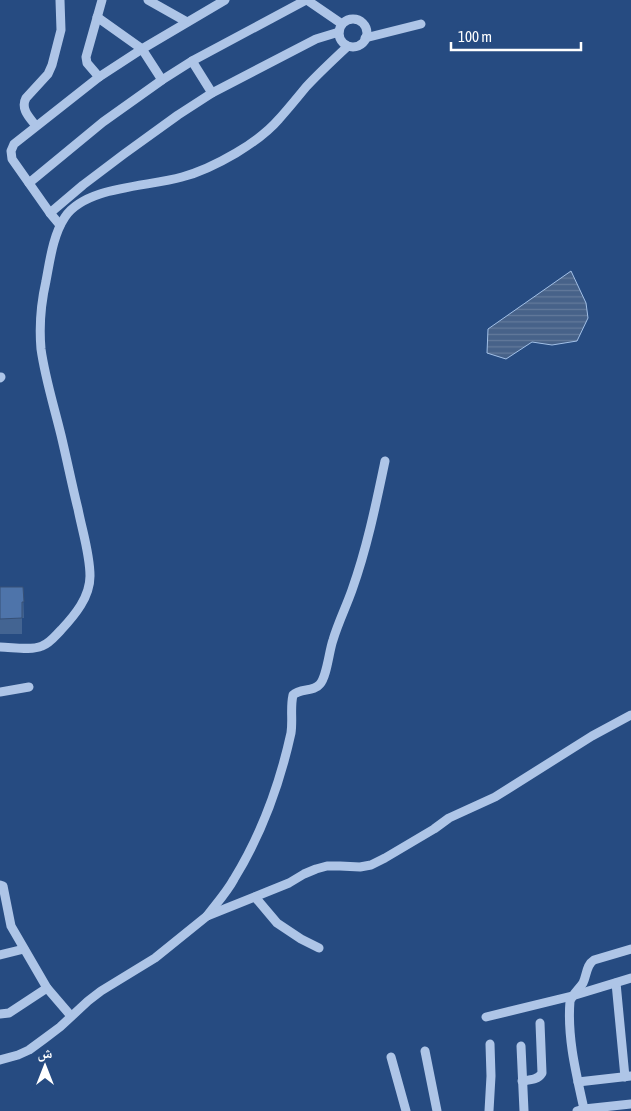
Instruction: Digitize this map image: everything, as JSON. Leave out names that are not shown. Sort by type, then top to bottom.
[{"type":"street","points":[[36,126],[26,112],[23,103],[48,74],[52,65],[61,30],[60,0]]},
{"type":"street","points":[[99,77],[86,58],[102,0]]},
{"type":"street","points":[[148,0],[186,22]]},
{"type":"street","points":[[60,225],[12,159],[11,151],[14,144],[99,77],[186,22],[225,0]]},
{"type":"street","points":[[29,183],[103,122],[162,80],[192,61],[306,0],[340,28],[341,40],[348,46],[352,47],[360,44],[365,38],[366,29],[361,22],[349,19],[340,28],[212,93],[124,154],[50,213]]},
{"type":"street","points":[[97,17],[142,49],[162,80]]},
{"type":"street","points":[[365,38],[421,24]]},
{"type":"street","points":[[0,647],[35,648],[52,640],[85,599],[90,576],[84,539],[41,346],[41,316],[45,282],[55,238],[60,225],[72,208],[84,200],[101,193],[183,177],[207,168],[238,152],[278,121],[308,86],[348,46]]},
{"type":"street","points":[[192,61],[212,93]]},
{"type":"street","points":[[0,1060],[29,1050],[60,1027],[101,991],[155,958],[207,916],[234,880],[249,852],[275,790],[291,730],[293,695],[299,691],[317,687],[324,677],[333,640],[366,545],[385,461]]},
{"type":"street","points":[[0,692],[29,687]]},
{"type":"street","points":[[207,916],[289,883],[316,869],[327,866],[360,867],[371,865],[434,829],[449,818],[495,796],[631,714]]},
{"type":"street","points":[[0,885],[3,886],[11,926],[47,988],[71,1016]]},
{"type":"street","points":[[255,897],[277,923],[319,948]]},
{"type":"street","points":[[0,926],[11,926]]},
{"type":"street","points":[[0,955],[24,948]]},
{"type":"street","points":[[631,949],[591,962],[582,984],[572,996],[569,1008],[575,1071],[583,1110],[631,1104]]},
{"type":"street","points":[[486,1017],[572,996],[631,978]]},
{"type":"street","points":[[578,1082],[628,1076],[616,983]]},
{"type":"street","points":[[0,1014],[9,1013],[47,988]]},
{"type":"street","points":[[522,1081],[539,1077],[542,1073],[540,1023]]},
{"type":"street","points":[[489,1111],[490,1044]]},
{"type":"street","points":[[521,1046],[524,1111]]},
{"type":"street","points":[[425,1050],[437,1111]]},
{"type":"street","points":[[392,1057],[406,1111]]},
{"type":"water","points":[[571,271],[586,303],[588,318],[577,341],[552,345],[532,342],[506,359],[487,353],[488,329]]},
{"type":"building","points":[[0,587],[23,587],[22,618],[0,619]]}]
